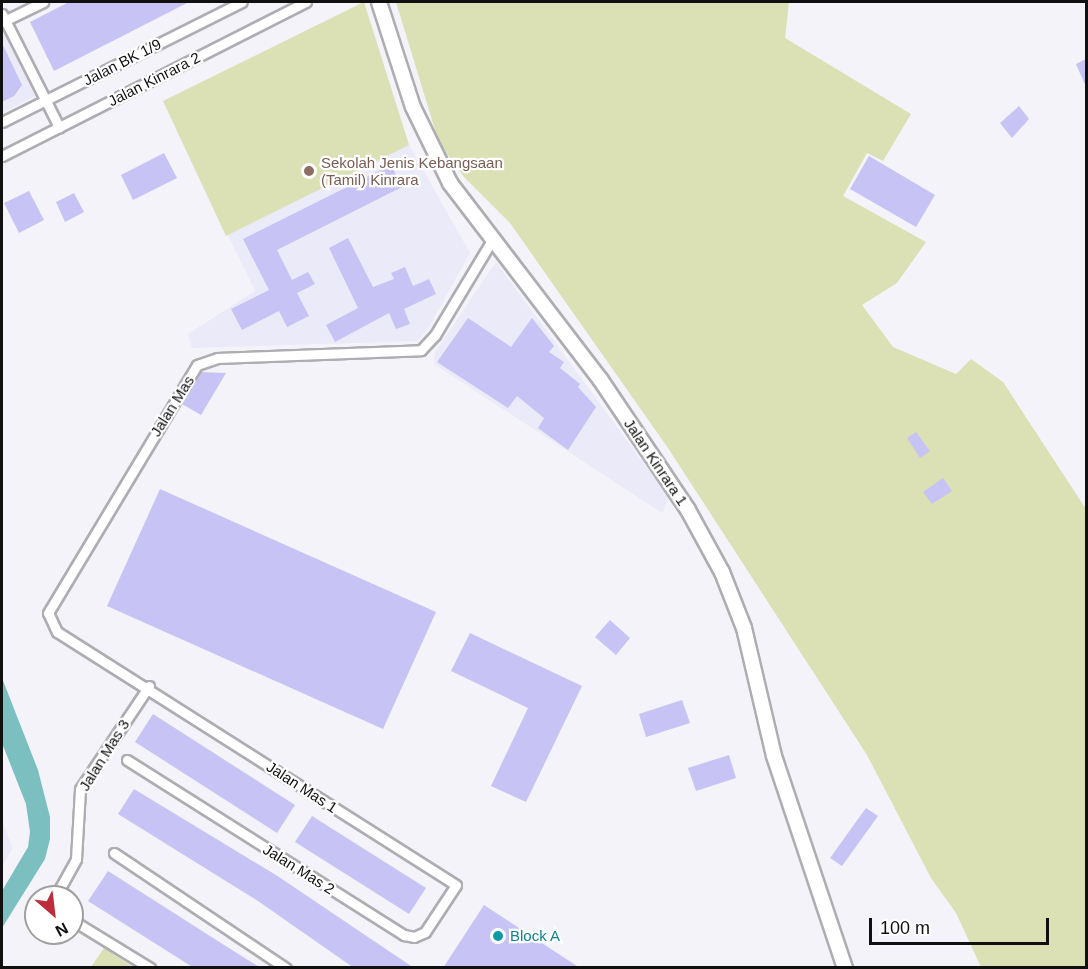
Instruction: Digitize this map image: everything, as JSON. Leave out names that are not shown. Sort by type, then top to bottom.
[{"type":"street","points":[[43,2],[3,19],[59,127]]},
{"type":"street","name":"Jalan BK 1/9","points":[[2,122],[242,2]]},
{"type":"street","name":"Jalan Kinrara 2","points":[[2,156],[306,2]]},
{"type":"street","name":"Jalan Kinrara 1","points":[[379,2],[425,136],[450,183],[600,379],[688,510],[722,572],[744,628],[774,756],[845,968]]},
{"type":"street","name":"Jalan Mas","points":[[149,686],[57,632],[48,613],[197,365],[217,358],[421,350],[435,335],[492,240]]},
{"type":"street","name":"Jalan Mas 1","points":[[149,686],[456,885]]},
{"type":"street","name":"Jalan Mas 3","points":[[62,885],[76,859],[80,789],[149,686]]},
{"type":"street","name":"Jalan Mas 2","points":[[127,760],[409,937],[425,932],[456,885]]},
{"type":"street","points":[[114,853],[286,968]]},
{"type":"street","points":[[84,927],[150,968]]},
{"type":"shaded area","name":"Sekolah Jenis Kebangsaan (Tamil) Kinrara","points":[[364,2],[409,145],[470,253],[428,329],[417,341],[192,348],[188,334],[255,291],[163,101]]},
{"type":"shaded area","points":[[2,32],[35,96],[2,113]]},
{"type":"shaded area","points":[[496,262],[669,498],[662,513],[434,364],[435,352]]},
{"type":"shaded area","points":[[2,821],[13,848],[2,866]]},
{"type":"green space","points":[[364,2],[409,145],[226,236],[163,101]]},
{"type":"green space","points":[[396,2],[789,2],[785,38],[911,114],[883,161],[867,153],[843,196],[926,242],[897,283],[862,305],[893,347],[956,374],[971,359],[1003,382],[1086,509],[1086,967],[981,967],[956,913],[931,878],[867,755],[668,448],[510,223],[464,177],[439,143]]},
{"type":"green space","points":[[104,948],[133,967],[91,967]]},
{"type":"water","points":[[2,678],[38,770],[50,817],[50,839],[45,859],[29,885],[24,885],[24,893],[2,928],[2,891],[28,847],[30,832],[26,804],[2,743]]},
{"type":"building","points":[[69,2],[189,2],[54,71],[30,22]]},
{"type":"building","points":[[2,43],[22,85],[14,96],[2,102]]},
{"type":"building","points":[[1086,59],[1086,87],[1076,64]]},
{"type":"building","points":[[1019,106],[1029,119],[1012,138],[1000,123]]},
{"type":"building","points":[[164,153],[177,178],[133,200],[121,175]]},
{"type":"building","points":[[869,156],[935,195],[916,227],[850,189]]},
{"type":"building","points":[[391,165],[402,187],[277,250],[292,280],[308,272],[315,284],[297,293],[309,316],[287,327],[279,311],[242,330],[231,309],[269,290],[243,239]]},
{"type":"building","points":[[29,191],[44,220],[19,233],[4,203]]},
{"type":"building","points":[[74,193],[84,212],[65,222],[56,202]]},
{"type":"building","points":[[348,238],[373,287],[394,279],[391,273],[405,267],[413,286],[429,279],[436,294],[404,309],[410,324],[396,329],[389,313],[335,342],[326,325],[358,308],[329,248]]},
{"type":"building","points":[[468,318],[511,347],[532,318],[554,346],[549,352],[564,362],[560,368],[580,384],[578,387],[596,407],[568,450],[538,428],[544,418],[517,396],[508,408],[437,362]]},
{"type":"building","points":[[200,372],[226,373],[201,415],[182,404]]},
{"type":"building","points":[[916,432],[930,451],[920,458],[907,438]]},
{"type":"building","points":[[943,478],[952,491],[932,504],[923,492]]},
{"type":"building","points":[[160,489],[436,612],[383,729],[107,606]]},
{"type":"building","points":[[610,620],[630,638],[616,655],[595,637]]},
{"type":"building","points":[[470,633],[582,686],[526,802],[491,786],[528,708],[451,671]]},
{"type":"building","points":[[682,700],[690,723],[646,737],[639,714]]},
{"type":"building","points":[[153,714],[295,805],[277,833],[135,742]]},
{"type":"building","points":[[729,755],[736,778],[696,791],[688,768]]},
{"type":"building","points":[[134,789],[276,875],[414,968],[354,968],[258,901],[118,814]]},
{"type":"building","points":[[866,808],[878,816],[842,866],[830,858]]},
{"type":"building","points":[[312,816],[426,888],[409,914],[295,842]]},
{"type":"building","points":[[108,871],[261,968],[194,968],[88,901]]},
{"type":"building","name":"Block A","points":[[484,905],[580,968],[443,968]]},
{"type":"place","name":"Sekolah Jenis Kebangsaan (Tamil) Kinrara","points":[[309,171]]},
{"type":"place","name":"Block A","points":[[498,936]]}]
